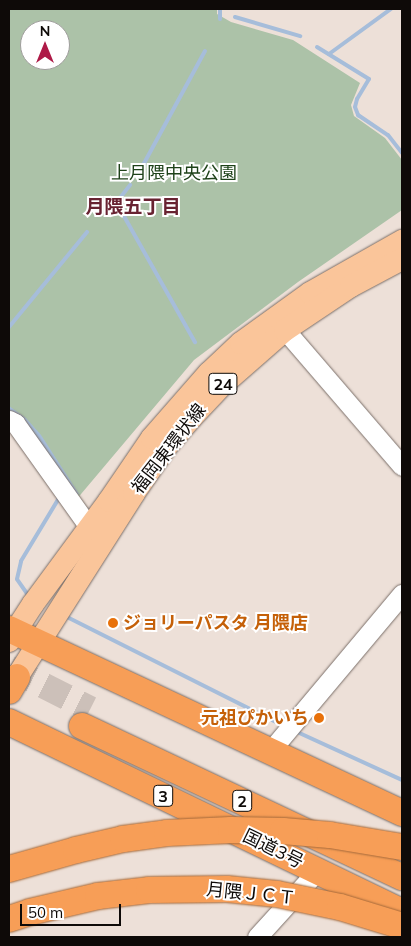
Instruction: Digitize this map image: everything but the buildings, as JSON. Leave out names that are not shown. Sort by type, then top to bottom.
[{"type":"highway","points":[[17,636],[216,725],[402,813]]},
{"type":"highway","name":"2","points":[[402,857],[86,717],[402,877]]},
{"type":"highway","name":"国道3号","points":[[9,722],[402,912]]},
{"type":"highway","points":[[216,725],[266,762],[402,827]]},
{"type":"highway","points":[[9,870],[76,850],[123,839],[167,833],[231,830],[283,831],[330,835],[402,848]]},
{"type":"highway","name":"月隈ＪＣＴ","points":[[9,920],[30,912],[98,896],[149,890],[227,889],[277,894],[340,907],[402,926]]},
{"type":"main road","name":"福岡東環状線","points":[[13,684],[17,636],[152,438],[204,378],[241,343],[310,293],[402,241]]},
{"type":"main road","name":"福岡東環状線","points":[[17,636],[165,448],[221,386],[285,330],[352,286],[402,259]]},
{"type":"street","points":[[285,330],[402,466]]},
{"type":"street","points":[[9,420],[15,423],[89,528]]},
{"type":"street","points":[[270,750],[402,594]]},
{"type":"street","points":[[256,937],[318,870]]},
{"type":"green space","name":"上月隈中央公園","points":[[9,9],[217,9],[217,14],[231,22],[293,40],[360,83],[351,105],[354,116],[385,138],[402,160],[402,210],[298,282],[194,360],[76,500],[9,416]]},
{"type":"water","points":[[9,406],[26,418],[41,435],[79,494],[74,495],[9,413]]},
{"type":"waterway","points":[[220,9],[220,19]]},
{"type":"waterway","points":[[329,54],[391,9]]},
{"type":"waterway","points":[[235,17],[300,36]]},
{"type":"waterway","points":[[317,47],[369,79],[357,99],[355,107],[358,115],[388,135],[402,153]]},
{"type":"waterway","points":[[142,167],[205,51]]},
{"type":"waterway","points":[[116,203],[130,185]]},
{"type":"waterway","points":[[116,202],[195,342]]},
{"type":"waterway","points":[[9,327],[87,232]]},
{"type":"waterway","points":[[28,595],[17,579],[21,561],[59,498]]},
{"type":"waterway","points":[[65,616],[284,726]]},
{"type":"waterway","points":[[295,731],[402,780]]},
{"type":"tunnel","points":[[9,668],[90,709]]},
{"type":"place","name":"ジョリーパスタ 月隈店","points":[[113,623]]},
{"type":"place","name":"元祖ぴかいち","points":[[319,718]]},
{"type":"district","name":"月隈五丁目","points":[[133,207]]}]
